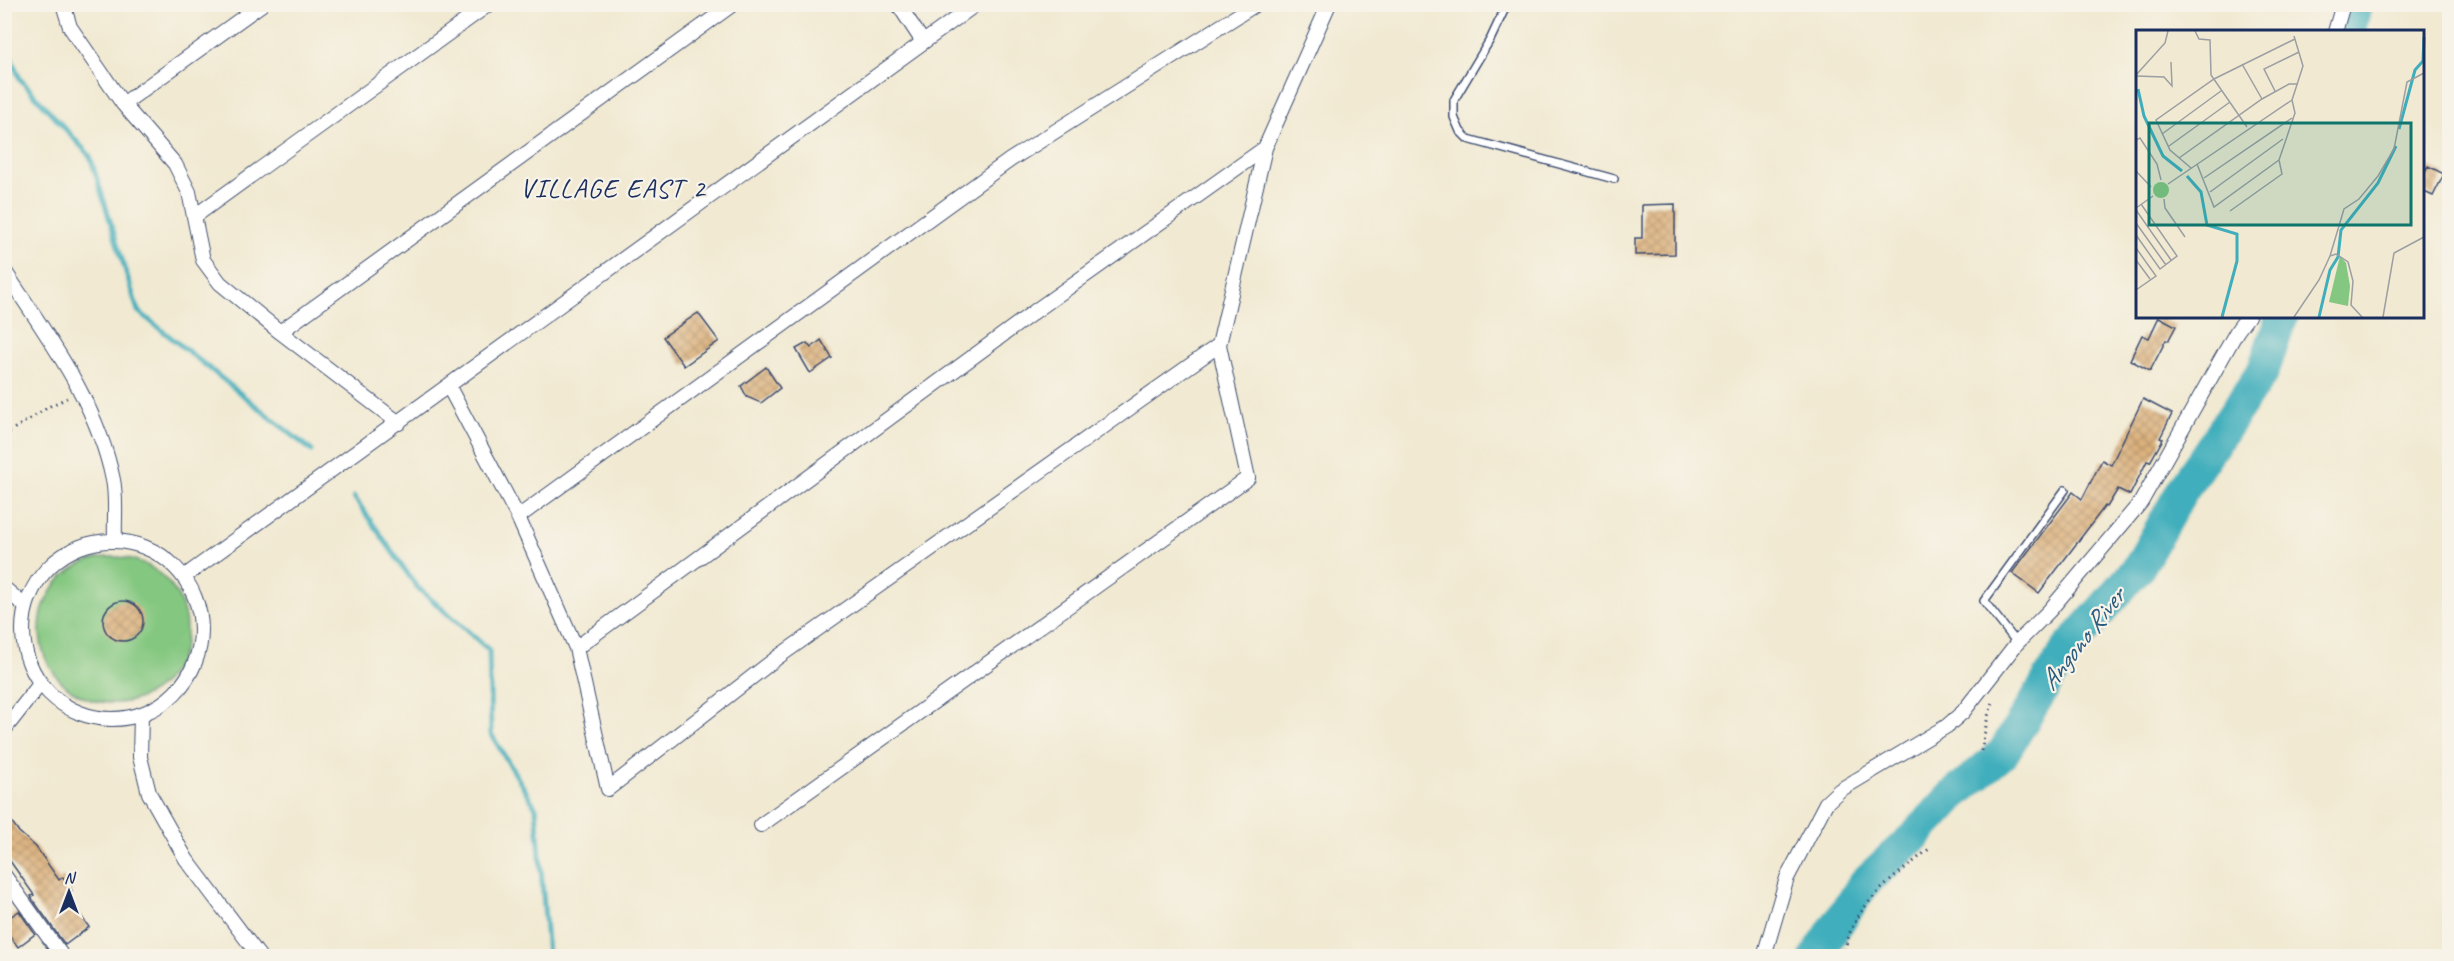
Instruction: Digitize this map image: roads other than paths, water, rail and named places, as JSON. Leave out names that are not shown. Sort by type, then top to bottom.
[{"type":"street","points":[[63,4],[70,27],[123,104],[175,164],[189,192],[202,260],[220,283],[399,423]]},
{"type":"street","points":[[123,104],[262,4]]},
{"type":"street","points":[[195,216],[489,4]]},
{"type":"street","points":[[280,332],[733,4]]},
{"type":"street","points":[[898,4],[923,42]]},
{"type":"street","points":[[185,576],[976,4]]},
{"type":"street","points":[[518,517],[1010,160],[1257,4]]},
{"type":"street","points":[[761,825],[1248,478],[1219,345],[1265,148],[1329,4]]},
{"type":"street","points":[[2336,30],[2343,4]]},
{"type":"street","points":[[576,648],[1038,309],[1265,148]]},
{"type":"street","points":[[4,270],[82,391],[97,425],[113,482],[115,540]]},
{"type":"street","points":[[1764,957],[1787,878],[1826,803],[1840,790],[1947,726],[1963,712],[2017,643],[2049,611],[2141,502],[2236,331],[2246,318]]},
{"type":"street","points":[[449,387],[518,517],[576,648],[608,789],[778,657],[1219,345]]},
{"type":"street","points":[[115,540],[153,549],[185,576],[200,606],[200,653],[179,691],[141,714],[96,718],[64,706],[40,684],[25,652],[25,606],[45,570],[76,548],[115,540]]},
{"type":"street","points":[[4,588],[25,606]]},
{"type":"street","points":[[4,730],[40,684]]},
{"type":"street","points":[[141,714],[140,757],[149,793],[186,859],[259,957]]},
{"type":"street","points":[[4,875],[62,957]]},
{"type":"lane","points":[[1507,4],[1491,38],[1454,100],[1454,117],[1460,131],[1468,139],[1614,179]]},
{"type":"lane","points":[[2017,643],[1984,601],[2065,490]]},
{"type":"waterway","name":"Angono River","points":[[2350,30],[2356,4]]},
{"type":"waterway","points":[[4,41],[20,79],[90,156],[138,311],[312,451]]},
{"type":"waterway","name":"Angono River","points":[[1816,956],[1865,882],[1917,834],[1953,795],[2003,753],[2066,651],[2139,567],[2183,489],[2263,371],[2281,318]]},
{"type":"waterway","points":[[354,497],[417,587],[489,650],[491,734],[536,808],[548,955],[552,956]]},
{"type":"district","name":"VILLAGE EAST 2","points":[[613,188]]}]
